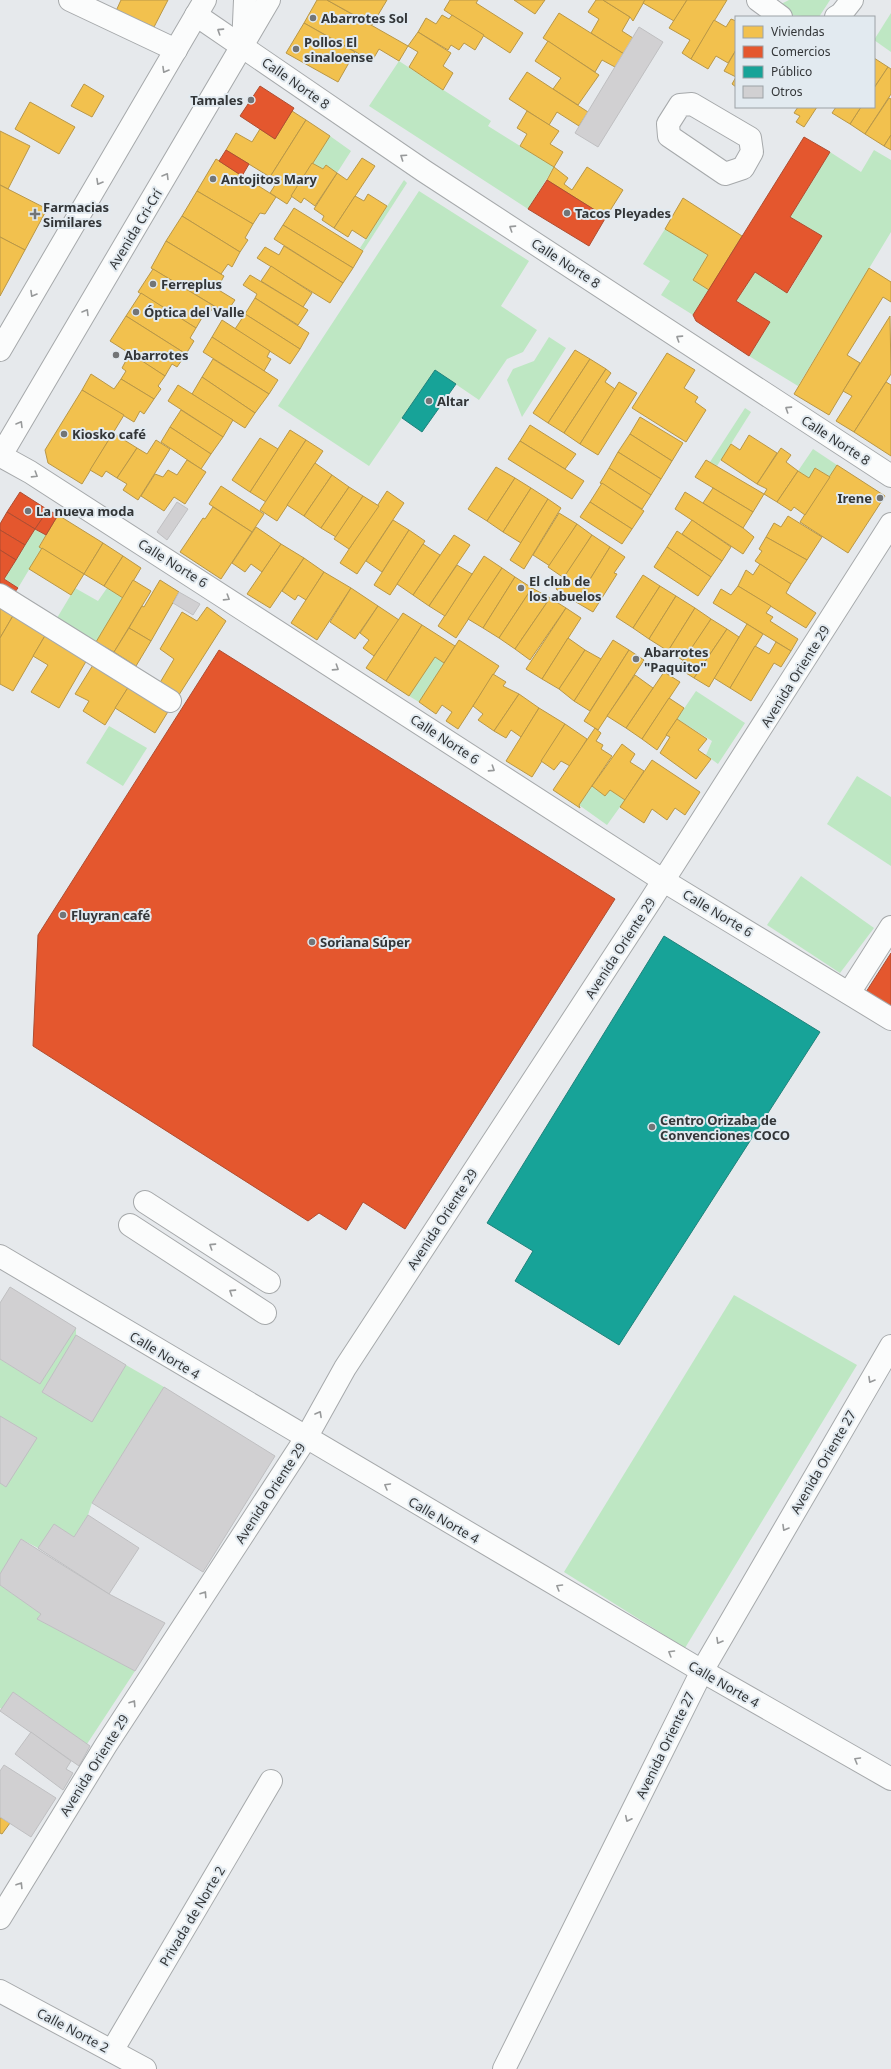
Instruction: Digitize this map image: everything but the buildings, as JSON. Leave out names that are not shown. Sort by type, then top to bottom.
[{"type":"street","points":[[70,0],[176,50]]},
{"type":"street","points":[[243,46],[244,0]]},
{"type":"street","name":"Avenida Cri-Crí","points":[[0,456],[269,0]]},
{"type":"street","points":[[758,0],[780,16]]},
{"type":"street","points":[[838,16],[852,0]]},
{"type":"street","points":[[0,350],[201,8]]},
{"type":"street","name":"Calle Norte 8","points":[[201,8],[243,46],[436,179],[891,476]]},
{"type":"street","name":"Calle Norte 6","points":[[0,456],[30,472],[236,603],[664,881],[891,1019]]},
{"type":"street","name":"Avenida Oriente 29","points":[[0,1918],[106,1745],[306,1438],[345,1368],[664,881],[891,524]]},
{"type":"street","points":[[0,595],[170,700]]},
{"type":"street","points":[[849,993],[891,927]]},
{"type":"street","points":[[145,1202],[269,1282]]},
{"type":"street","points":[[130,1225],[265,1313]]},
{"type":"street","name":"Calle Norte 4","points":[[0,1256],[702,1671],[891,1779]]},
{"type":"street","name":"Avenida Oriente 27","points":[[504,2069],[702,1671],[891,1346]]},
{"type":"street","name":"Privada de Norte 2","points":[[112,2050],[272,1781]]},
{"type":"street","name":"Calle Norte 2","points":[[0,1991],[145,2069]]},
{"type":"green space","points":[[789,0],[830,0],[820,16],[786,15],[781,4]]},
{"type":"green space","points":[[891,13],[891,52],[875,41]]},
{"type":"green space","points":[[399,61],[491,121],[488,126],[554,167],[528,209],[369,106]]},
{"type":"green space","points":[[330,136],[351,151],[337,173],[326,165],[323,169],[312,163]]},
{"type":"green space","points":[[874,150],[891,160],[891,232],[798,386],[749,356],[770,322],[736,301],[755,272],[788,293],[822,236],[790,217],[830,152],[861,172]]},
{"type":"green space","points":[[404,180],[407,183],[363,251],[360,248]]},
{"type":"green space","points":[[419,191],[529,261],[501,306],[537,330],[523,352],[507,359],[479,400],[435,370],[369,466],[278,406]]},
{"type":"green space","points":[[665,229],[708,255],[693,280],[709,290],[693,315],[661,295],[670,281],[643,264]]},
{"type":"green space","points":[[549,337],[566,348],[522,417],[507,380],[513,369],[534,361]]},
{"type":"green space","points":[[745,408],[751,412],[717,466],[710,462]]},
{"type":"green space","points":[[813,449],[837,465],[830,477],[816,468],[809,478],[798,471]]},
{"type":"green space","points":[[35,529],[46,535],[39,546],[42,548],[18,588],[4,579]]},
{"type":"green space","points":[[75,588],[98,601],[107,588],[123,598],[96,642],[57,618]]},
{"type":"green space","points":[[435,657],[444,663],[419,702],[409,696]]},
{"type":"green space","points":[[696,691],[745,723],[718,764],[706,755],[712,741],[677,719]]},
{"type":"green space","points":[[109,726],[147,748],[123,786],[86,763]]},
{"type":"green space","points":[[857,776],[891,797],[891,866],[827,824]]},
{"type":"green space","points":[[592,786],[605,796],[610,790],[625,800],[607,825],[579,805]]},
{"type":"green space","points":[[801,876],[874,928],[840,973],[767,925]]},
{"type":"green space","points":[[734,1295],[857,1365],[685,1648],[564,1572]]},
{"type":"green space","points":[[76,1328],[76,1335],[42,1392],[92,1421],[126,1365],[164,1387],[92,1503],[88,1515],[74,1537],[54,1525],[38,1548],[21,1539],[0,1574],[0,1359],[40,1384]]},
{"type":"green space","points":[[0,1585],[41,1614],[37,1619],[135,1671],[87,1744],[13,1692],[2,1709],[0,1708]]},
{"type":"place","name":"Abarrotes Sol","points":[[313,18]]},
{"type":"place","name":"Pollos El sinaloense","points":[[296,49]]},
{"type":"place","name":"Tamales","points":[[251,100]]},
{"type":"place","name":"Antojitos Mary","points":[[213,179]]},
{"type":"place","name":"Tacos Pleyades","points":[[567,213]]},
{"type":"place","name":"Farmacias Similares","points":[[35,214]]},
{"type":"place","name":"Ferreplus","points":[[153,284]]},
{"type":"place","name":"Óptica del Valle","points":[[136,312]]},
{"type":"place","name":"Abarrotes","points":[[116,355]]},
{"type":"place","name":"Altar","points":[[429,401]]},
{"type":"place","name":"Kiosko café","points":[[64,434]]},
{"type":"place","name":"Irene","points":[[880,498]]},
{"type":"place","name":"La nueva moda","points":[[28,511]]},
{"type":"place","name":"El club de los abuelos","points":[[521,588]]},
{"type":"place","name":"Abarrotes \"Paquito\"","points":[[636,659]]},
{"type":"place","name":"Fluyran café","points":[[63,915]]},
{"type":"place","name":"Soriana Súper","points":[[312,942]]},
{"type":"place","name":"Centro Orizaba de Convenciones COCO","points":[[652,1127]]}]
